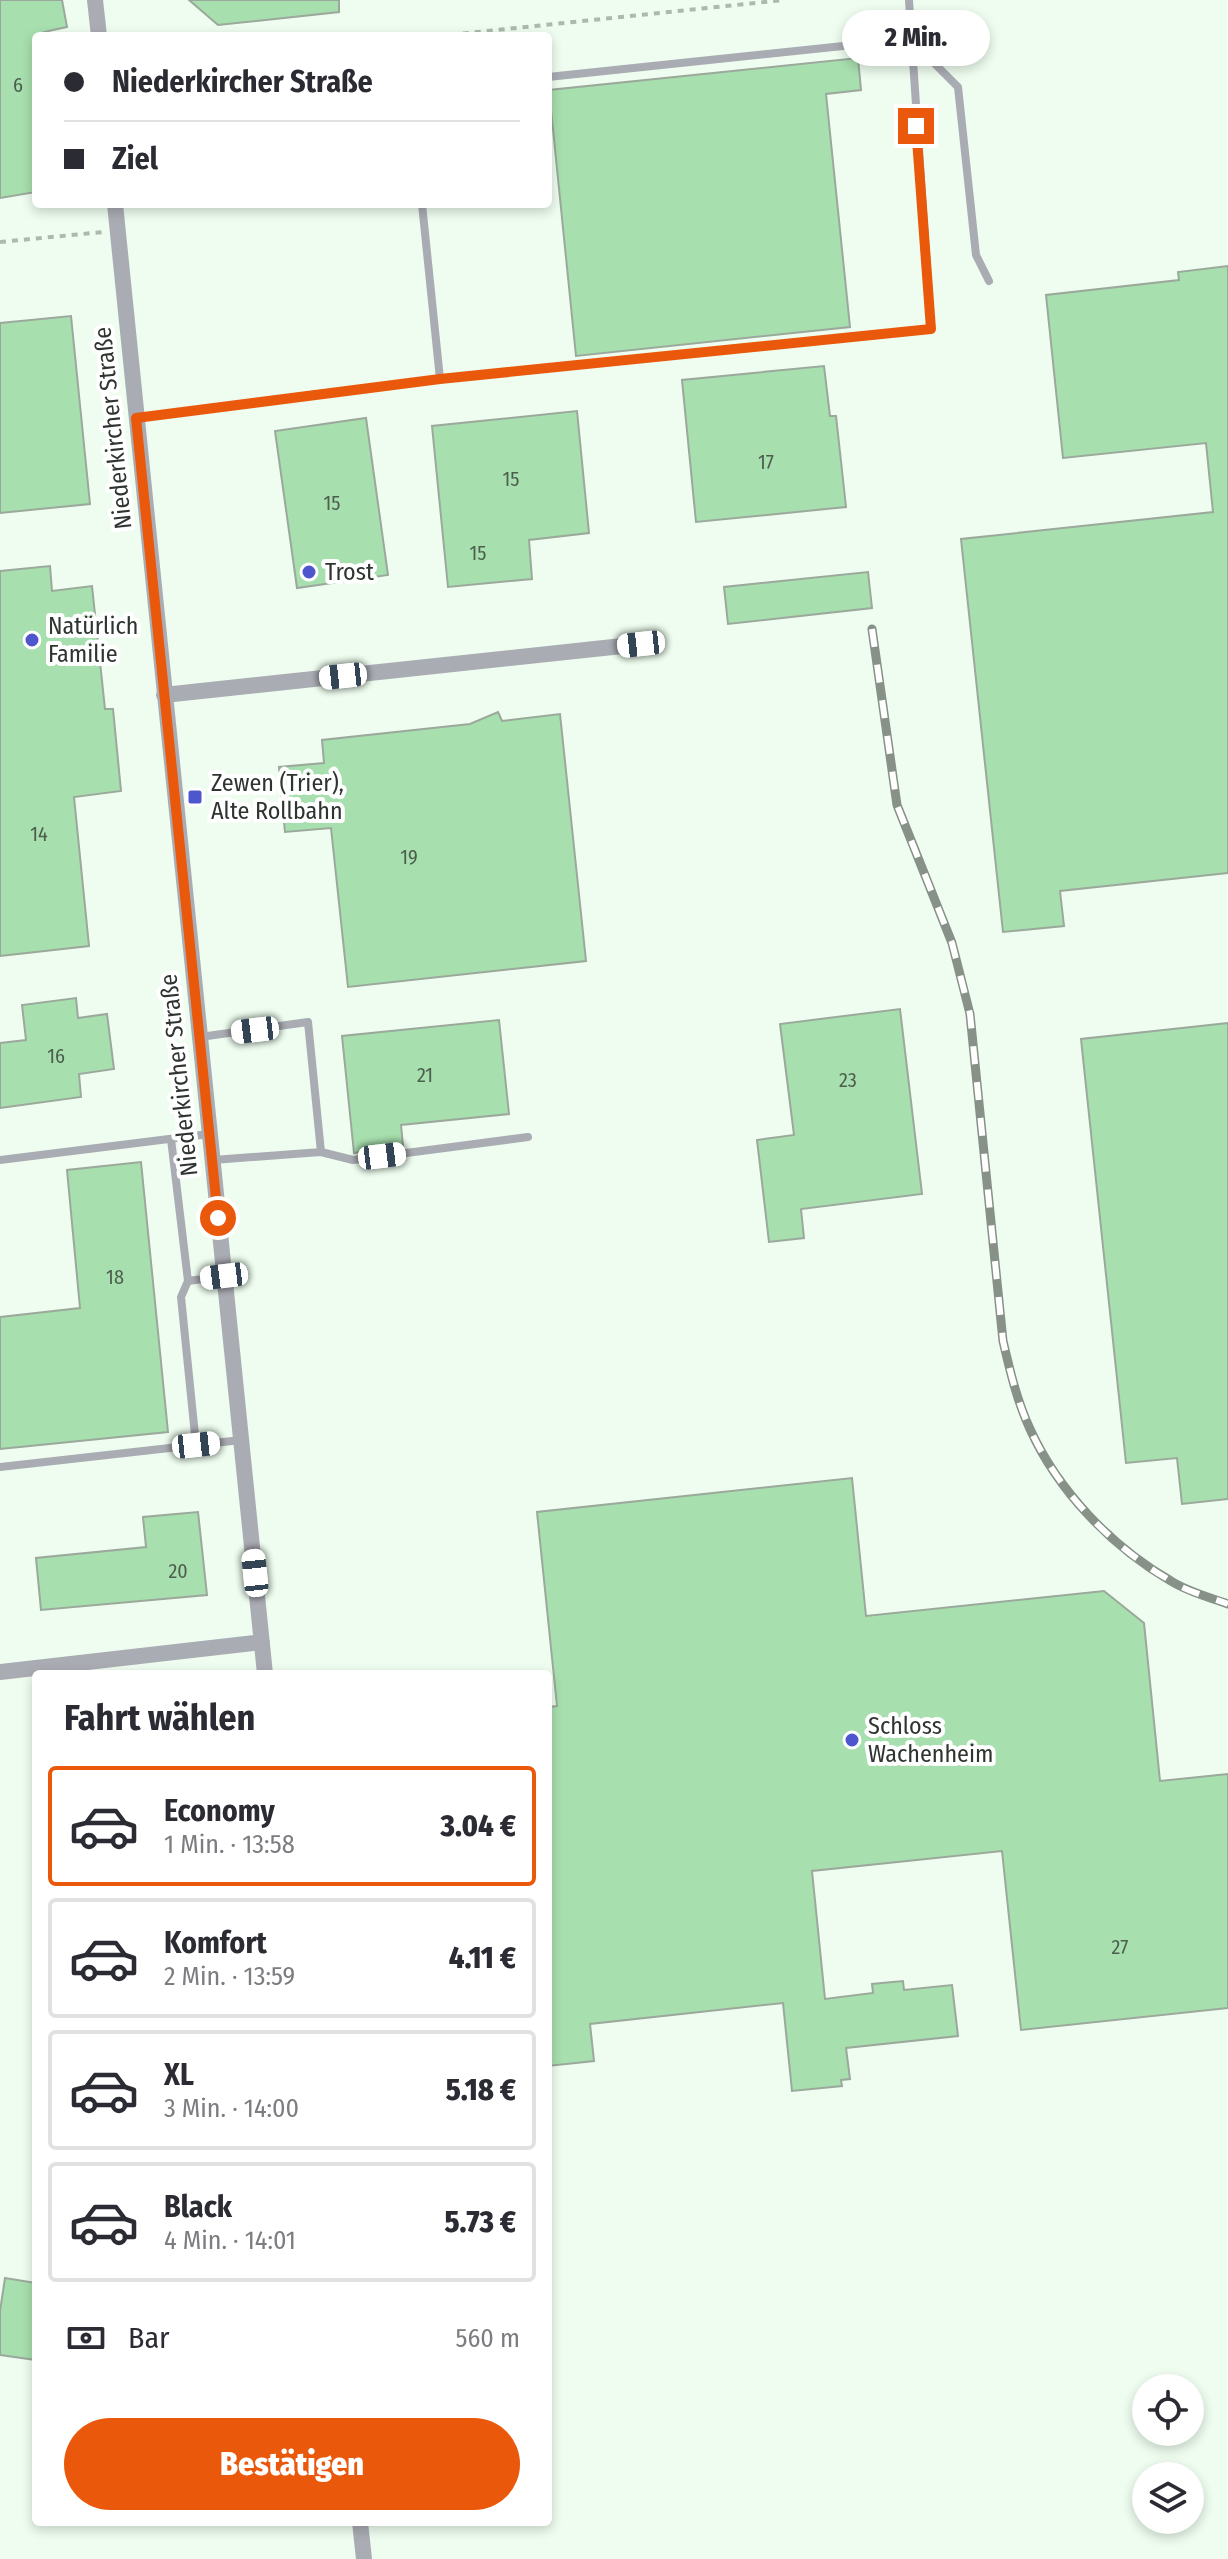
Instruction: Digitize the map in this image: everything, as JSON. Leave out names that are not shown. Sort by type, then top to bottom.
[{"type":"street","points":[[95,0],[99,32]]},
{"type":"street","name":"Niederkircher Straße","points":[[115,208],[265,1670]]},
{"type":"street","points":[[164,695],[641,644]]},
{"type":"street","points":[[0,1672],[262,1642]]},
{"type":"street","points":[[360,2526],[364,2559]]},
{"type":"lane","points":[[136,418],[440,379],[931,329],[909,0]]},
{"type":"lane","points":[[552,77],[910,39]]},
{"type":"lane","points":[[910,39],[958,87],[976,255],[989,281]]},
{"type":"lane","points":[[422,208],[440,379]]},
{"type":"lane","points":[[199,1037],[308,1022],[321,1152]]},
{"type":"lane","points":[[0,1160],[209,1134]]},
{"type":"lane","points":[[212,1160],[321,1152],[353,1160],[528,1137]]},
{"type":"lane","points":[[171,1139],[188,1281],[180,1304],[196,1445]]},
{"type":"lane","points":[[188,1281],[224,1276]]},
{"type":"lane","points":[[0,1467],[241,1440]]},
{"type":"path","points":[[477,32],[784,0]]},
{"type":"path","points":[[0,242],[117,231]]},
{"type":"building","points":[[0,0],[62,0],[67,27],[32,32],[32,193],[0,198]]},
{"type":"building","points":[[189,0],[339,0],[339,12],[218,25]]},
{"type":"building","points":[[858,58],[861,90],[826,94],[850,327],[576,356],[552,120],[552,90]]},
{"type":"building","points":[[1228,266],[1228,873],[1060,891],[1064,926],[1003,932],[961,539],[1213,512],[1206,443],[1063,458],[1046,295],[1179,280],[1178,272]]},
{"type":"building","points":[[71,316],[90,504],[0,513],[0,323]]},
{"type":"building","points":[[824,366],[830,416],[836,416],[846,507],[696,522],[682,380]]},
{"type":"building","points":[[577,411],[589,533],[529,540],[532,579],[448,587],[432,426]]},
{"type":"building","points":[[366,418],[388,575],[297,588],[275,431]]},
{"type":"building","points":[[50,566],[52,591],[92,586],[105,709],[113,709],[121,791],[74,797],[89,946],[0,956],[0,571]]},
{"type":"building","points":[[868,572],[872,608],[728,624],[724,587]]},
{"type":"building","points":[[498,712],[502,721],[560,714],[586,961],[348,987],[331,828],[285,832],[279,767],[324,763],[322,740],[470,724]]},
{"type":"building","points":[[76,998],[78,1018],[107,1014],[114,1069],[79,1074],[81,1097],[0,1108],[0,1043],[26,1040],[22,1005]]},
{"type":"building","points":[[900,1009],[922,1194],[801,1209],[804,1238],[769,1242],[757,1140],[794,1135],[780,1024]]},
{"type":"building","points":[[499,1020],[509,1114],[401,1125],[403,1146],[354,1153],[342,1036]]},
{"type":"building","points":[[1228,1023],[1228,1499],[1182,1504],[1177,1458],[1126,1463],[1081,1039]]},
{"type":"building","points":[[141,1162],[168,1432],[0,1449],[0,1317],[80,1308],[67,1170]]},
{"type":"building","name":"Schloss Wachenheim","points":[[852,1478],[866,1616],[1104,1591],[1144,1623],[1160,1781],[1228,1774],[1228,2008],[1021,2030],[1002,1851],[812,1871],[825,1999],[873,1993],[872,1984],[903,1981],[904,1990],[952,1985],[958,2036],[846,2048],[850,2079],[841,2080],[842,2086],[792,2091],[783,2003],[590,2024],[594,2061],[552,2066],[552,1707],[557,1706],[537,1512]]},
{"type":"building","points":[[198,1512],[207,1595],[41,1610],[36,1558],[146,1547],[143,1517]]},
{"type":"building","points":[[5,2278],[32,2282],[32,2359],[0,2355],[0,2311]]},
{"type":"railway","points":[[872,629],[897,805],[952,943],[970,1014],[1003,1341],[1021,1408],[1056,1474],[1089,1516],[1108,1534],[1128,1552],[1178,1585],[1228,1604]]},
{"type":"place","name":"Trost","points":[[309,572]]},
{"type":"place","name":"Natürlich Familie","points":[[32,640]]},
{"type":"place","name":"Zewen (Trier), Alte Rollbahn","points":[[195,797]]},
{"type":"place","name":"Schloss Wachenheim","points":[[852,1740]]},
{"type":"route","points":[[218,1218],[136,418],[440,379],[931,329],[916,126]]}]
